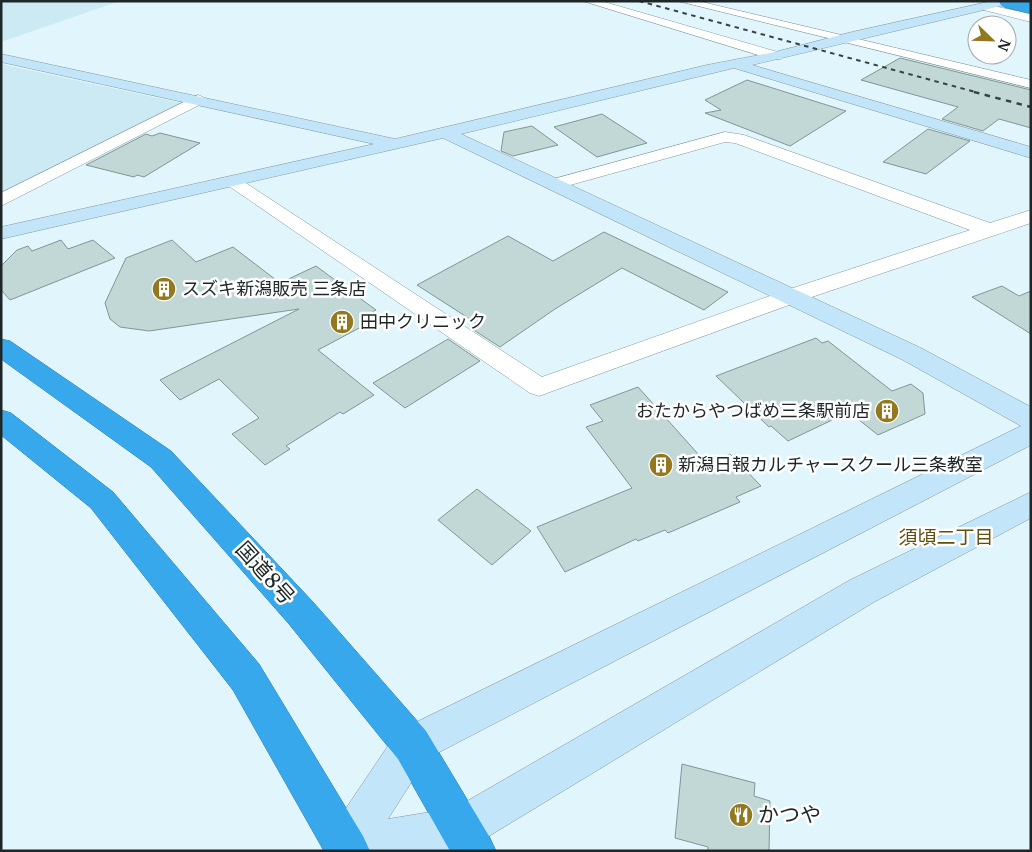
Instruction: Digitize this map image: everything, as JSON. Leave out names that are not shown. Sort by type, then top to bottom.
[{"type":"highway","points":[[1004,2],[1031,7]]},
{"type":"highway","name":"国道8号","points":[[1,347],[161,460],[301,613],[412,745],[468,840]]},
{"type":"highway","points":[[1,420],[102,500],[246,676],[345,849]]},
{"type":"street","points":[[588,1],[776,56]]},
{"type":"street","points":[[683,1],[840,40],[899,51],[1031,84]]},
{"type":"street","points":[[1,233],[232,182],[734,64],[776,56],[984,4],[1004,2]]},
{"type":"street","points":[[984,4],[1031,18]]},
{"type":"street","points":[[1,58],[395,144]]},
{"type":"street","points":[[756,60],[1031,138]]},
{"type":"street","points":[[734,64],[1031,153]]},
{"type":"street","points":[[1,200],[198,100]]},
{"type":"street","points":[[445,133],[912,354],[1031,419]]},
{"type":"street","points":[[556,184],[725,137],[747,143],[990,230]]},
{"type":"street","points":[[232,182],[539,387],[792,296],[1031,216]]},
{"type":"street","points":[[345,849],[412,745],[1031,433]]},
{"type":"street","points":[[345,849],[468,840],[862,591],[1031,504]]},
{"type":"shaded area","points":[[1,1],[120,1],[1,42]]},
{"type":"shaded area","points":[[1,64],[181,103],[1,192]]},
{"type":"building","points":[[900,58],[1031,90],[1031,128],[999,119],[983,131],[942,119],[958,107],[861,80]]},
{"type":"building","points":[[747,80],[846,111],[790,146],[705,113],[721,110],[705,100]]},
{"type":"building","points":[[602,114],[647,143],[597,157],[554,127]]},
{"type":"building","points":[[532,126],[558,145],[513,156],[501,151],[504,132]]},
{"type":"building","points":[[928,129],[970,141],[926,174],[883,162]]},
{"type":"building","points":[[160,133],[200,143],[144,177],[137,175],[134,177],[86,165],[146,134],[152,136]]},
{"type":"building","points":[[604,232],[728,292],[704,310],[622,268],[555,309],[500,347],[469,327],[476,323],[417,285],[508,236],[553,261]]},
{"type":"building","points":[[61,240],[68,249],[93,240],[115,258],[10,300],[1,290],[1,266],[17,250],[28,246],[32,251]]},
{"type":"building","points":[[172,240],[196,262],[233,247],[280,283],[316,266],[376,310],[372,312],[380,317],[318,350],[374,395],[343,414],[340,412],[286,446],[290,449],[265,465],[232,434],[259,418],[219,379],[180,400],[160,380],[299,309],[149,331],[120,327],[110,319],[105,303],[126,258]]},
{"type":"building","points":[[1002,286],[1019,296],[1031,291],[1031,334],[972,297]]},
{"type":"building","points":[[816,338],[822,343],[828,341],[892,391],[911,384],[923,393],[925,414],[878,435],[849,412],[788,441],[771,426],[769,427],[716,376]]},
{"type":"building","points":[[448,339],[480,361],[405,408],[373,383]]},
{"type":"building","name":"新潟日報カルチャースクール三条教室","points":[[638,387],[707,464],[730,454],[761,486],[736,497],[740,502],[668,533],[665,530],[638,541],[636,539],[565,572],[537,527],[632,488],[586,427],[603,421],[590,405]]},
{"type":"building","points":[[477,489],[531,531],[492,565],[438,520]]},
{"type":"building","points":[[682,764],[755,783],[754,796],[770,801],[769,851],[708,851],[708,847],[675,838]]},
{"type":"railway","points":[[639,1],[979,93]]},
{"type":"railway","points":[[974,92],[1031,107]]},
{"type":"place","name":"スズキ新潟販売 三条店","points":[[164,289]]},
{"type":"place","name":"田中クリニック","points":[[342,322]]},
{"type":"place","name":"おたからやつばめ三条駅前店","points":[[887,411]]},
{"type":"place","name":"新潟日報カルチャースクール三条教室","points":[[661,465]]},
{"type":"place","name":"かつや","points":[[741,815]]},
{"type":"district","name":"須頃二丁目","points":[[946,537]]}]
